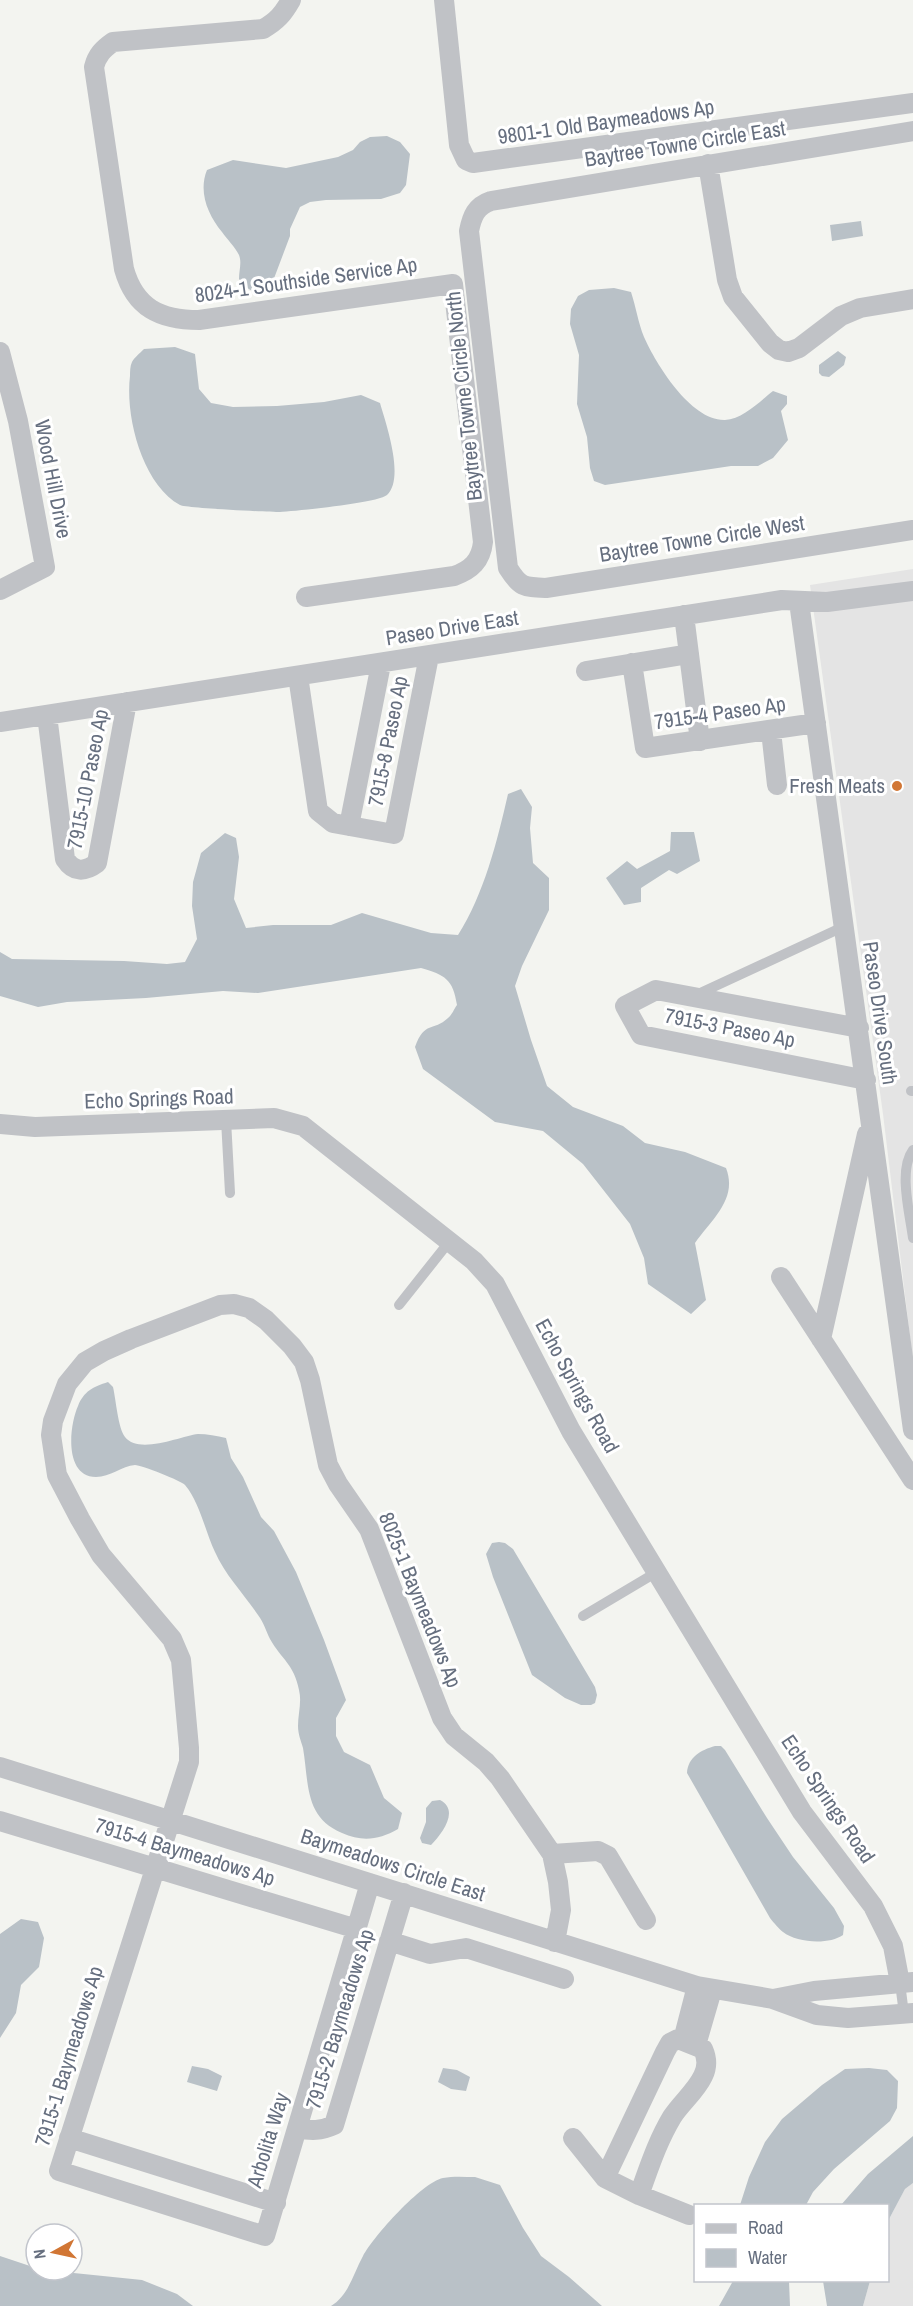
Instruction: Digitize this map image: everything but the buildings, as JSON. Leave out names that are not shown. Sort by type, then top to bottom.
[{"type":"street","name":"8024-1 Southside Service Ap","points":[[291,0],[283,14],[263,29],[252,32],[113,42],[102,49],[94,67],[124,269],[128,283],[137,296],[159,315],[178,320],[199,320],[453,284],[483,542],[482,553],[465,573],[454,576],[306,597]]},
{"type":"street","name":"9801-1 Old Baymeadows Ap","points":[[444,0],[459,145],[466,160],[473,163],[913,103]]},
{"type":"street","name":"Baytree Towne Circle East","points":[[471,218],[482,204],[491,201],[913,131]]},
{"type":"street","points":[[708,164],[727,280],[733,297],[770,343],[779,350],[788,352],[799,348],[841,316],[860,308],[913,299]]},
{"type":"street","name":"Baytree Towne Circle North","points":[[471,218],[469,231],[508,568]]},
{"type":"street","name":"Wood Hill Drive","points":[[0,352],[18,421],[45,567],[0,590]]},
{"type":"street","name":"Baytree Towne Circle West","points":[[508,568],[517,582],[525,587],[546,588],[913,530]]},
{"type":"street","name":"Paseo Drive East","points":[[0,723],[782,600],[827,602],[913,591]]},
{"type":"street","name":"Paseo Drive South","points":[[799,602],[913,1430]]},
{"type":"street","points":[[684,615],[700,741]]},
{"type":"street","points":[[586,670],[689,654]]},
{"type":"street","name":"7915-8 Paseo Ap","points":[[298,676],[318,811],[333,823],[394,834],[429,656]]},
{"type":"street","name":"7915-4 Paseo Ap","points":[[632,663],[645,748],[816,723]]},
{"type":"street","points":[[349,826],[381,664]]},
{"type":"street","name":"7915-10 Paseo Ap","points":[[46,715],[65,859],[70,866],[78,870],[89,869],[98,863],[127,702]]},
{"type":"street","points":[[771,731],[777,785]]},
{"type":"street","name":"7915-3 Paseo Ap","points":[[859,1028],[656,990],[625,1006],[641,1035],[866,1080]]},
{"type":"street","name":"Echo Springs Road","points":[[0,1124],[35,1127],[274,1118],[303,1126],[474,1261],[495,1284],[572,1431],[802,1812],[873,1906],[907,1983]]},
{"type":"street","points":[[821,1339],[870,1120]]},
{"type":"street","points":[[781,1277],[913,1480]]},
{"type":"street","name":"8025-1 Baymeadows Ap","points":[[169,1819],[189,1762],[181,1660],[178,1649],[101,1555],[57,1475],[51,1435],[53,1420],[68,1384],[86,1362],[104,1351],[204,1310],[234,1304],[249,1308],[266,1320],[292,1346],[304,1362],[328,1465],[338,1484],[369,1529],[442,1718],[454,1736],[486,1762],[500,1778],[552,1854],[561,1910],[555,1942]]},
{"type":"street","name":"Baymeadows Circle East","points":[[0,1767],[704,1988],[773,1999],[817,2015],[848,2018],[908,2014]]},
{"type":"street","name":"7915-1 Baymeadows Ap","points":[[169,1819],[59,2171],[265,2236],[276,2203]]},
{"type":"street","name":"7915-4 Baymeadows Ap","points":[[0,1821],[357,1929]]},
{"type":"street","points":[[552,1854],[598,1851],[608,1856],[646,1920]]},
{"type":"street","name":"Arbolita Way","points":[[69,2138],[276,2203],[370,1883]]},
{"type":"street","name":"7915-2 Baymeadows Ap","points":[[297,2128],[312,2131],[324,2130],[334,2125],[404,1893]]},
{"type":"street","points":[[389,1941],[430,1954],[466,1948],[564,1979]]},
{"type":"street","name":"Baymeadows Circle East","points":[[773,1999],[814,1991],[907,1983]]},
{"type":"street","points":[[690,2043],[704,1988]]},
{"type":"street","points":[[605,2178],[670,2043],[678,2038],[703,2049],[706,2056],[703,2076],[674,2114],[660,2137],[639,2195]]},
{"type":"street","points":[[573,2138],[605,2178],[639,2195],[689,2215]]},
{"type":"lane","points":[[693,997],[844,926]]},
{"type":"lane","points":[[226,1120],[230,1192]]},
{"type":"lane","points":[[913,1150],[908,1157],[906,1186],[913,1238]]},
{"type":"lane","points":[[399,1305],[449,1242]]},
{"type":"lane","points":[[583,1616],[657,1572]]},
{"type":"lane","points":[[907,1983],[908,2014]]},
{"type":"shaded area","points":[[913,569],[913,1361],[883,1114],[810,585]]},
{"type":"shaded area","points":[[913,2183],[913,2306],[863,2306],[870,2282],[889,2282],[889,2219],[905,2189]]},
{"type":"water","points":[[387,136],[400,142],[410,154],[406,185],[400,193],[381,199],[310,202],[300,207],[290,229],[290,236],[270,289],[256,292],[246,286],[239,279],[239,255],[217,225],[206,203],[204,178],[207,170],[233,160],[286,168],[338,157],[353,150],[360,142],[370,137]]},
{"type":"water","points":[[861,221],[863,236],[832,241],[830,225]]},
{"type":"water","points":[[614,288],[631,292],[644,337],[657,362],[676,389],[700,411],[712,418],[732,419],[751,409],[773,391],[787,396],[787,404],[781,411],[788,440],[773,458],[758,466],[731,466],[605,485],[594,481],[590,468],[587,437],[577,404],[579,355],[570,324],[571,309],[578,296],[589,290]]},
{"type":"water","points":[[175,347],[195,354],[199,389],[211,403],[233,407],[277,406],[324,402],[361,395],[380,403],[390,437],[394,464],[392,487],[387,495],[353,504],[280,512],[211,509],[180,505],[155,482],[146,466],[134,429],[129,392],[131,365],[144,349]]},
{"type":"water","points":[[838,351],[846,357],[844,365],[829,377],[822,376],[819,373],[819,365]]},
{"type":"water","points":[[521,789],[532,807],[530,828],[533,863],[549,878],[549,910],[515,986],[547,1086],[573,1107],[623,1126],[645,1143],[685,1152],[726,1168],[729,1189],[726,1199],[695,1243],[706,1300],[691,1314],[648,1284],[644,1258],[630,1224],[583,1164],[543,1131],[495,1122],[423,1069],[415,1047],[422,1033],[448,1018],[457,1005],[450,984],[436,973],[421,968],[258,993],[223,991],[67,1002],[38,1007],[0,996],[0,952],[12,959],[167,964],[185,962],[197,939],[192,906],[193,882],[201,853],[225,833],[236,838],[239,857],[234,899],[246,928],[273,925],[331,925],[362,913],[431,933],[458,935],[482,885],[508,794]]},
{"type":"water","points":[[671,832],[694,832],[700,861],[677,874],[669,870],[641,888],[641,902],[624,905],[606,878],[627,861],[637,869],[670,851]]},
{"type":"water","points":[[108,1382],[113,1387],[123,1433],[131,1442],[160,1443],[198,1434],[226,1438],[231,1458],[243,1477],[261,1517],[274,1531],[296,1572],[324,1640],[346,1700],[336,1718],[336,1736],[344,1752],[370,1765],[384,1798],[402,1813],[398,1829],[384,1836],[363,1839],[342,1833],[321,1818],[310,1798],[303,1748],[298,1732],[300,1694],[297,1681],[274,1646],[260,1618],[219,1560],[198,1509],[185,1485],[135,1465],[96,1477],[86,1475],[78,1469],[74,1460],[71,1437],[75,1415],[86,1393]]},
{"type":"water","points":[[499,1542],[513,1549],[595,1687],[597,1695],[595,1703],[581,1705],[565,1698],[532,1675],[486,1554],[492,1543]]},
{"type":"water","points":[[715,1746],[721,1746],[725,1750],[793,1857],[834,1908],[844,1926],[843,1935],[822,1941],[796,1939],[778,1928],[770,1918],[687,1773],[696,1755]]},
{"type":"water","points":[[440,1800],[449,1810],[447,1822],[431,1845],[422,1843],[420,1838],[426,1822],[426,1808],[432,1801]]},
{"type":"water","points":[[21,1919],[38,1922],[44,1938],[39,1967],[21,1985],[16,2013],[0,2038],[0,1934]]},
{"type":"water","points":[[192,2066],[208,2069],[222,2076],[217,2091],[187,2082]]},
{"type":"water","points":[[443,2068],[457,2070],[470,2077],[466,2091],[451,2089],[438,2082]]},
{"type":"water","points":[[845,2069],[887,2070],[898,2081],[897,2108],[890,2121],[834,2169],[813,2192],[807,2204],[740,2204],[749,2177],[765,2142],[782,2119]]},
{"type":"water","points":[[913,2136],[913,2183],[905,2189],[889,2219],[889,2204],[842,2204],[868,2174]]},
{"type":"water","points":[[475,2177],[500,2185],[541,2256],[602,2306],[331,2306],[342,2296],[363,2256],[387,2224],[423,2189],[443,2178]]},
{"type":"water","points":[[0,2256],[24,2264],[24,2282],[84,2282],[84,2274],[142,2280],[177,2294],[193,2306],[0,2306]]},
{"type":"water","points":[[732,2282],[789,2282],[790,2306],[719,2306]]},
{"type":"water","points":[[823,2282],[870,2282],[863,2306],[827,2306]]},
{"type":"place","name":"Fresh Meats","points":[[897,786]]}]
